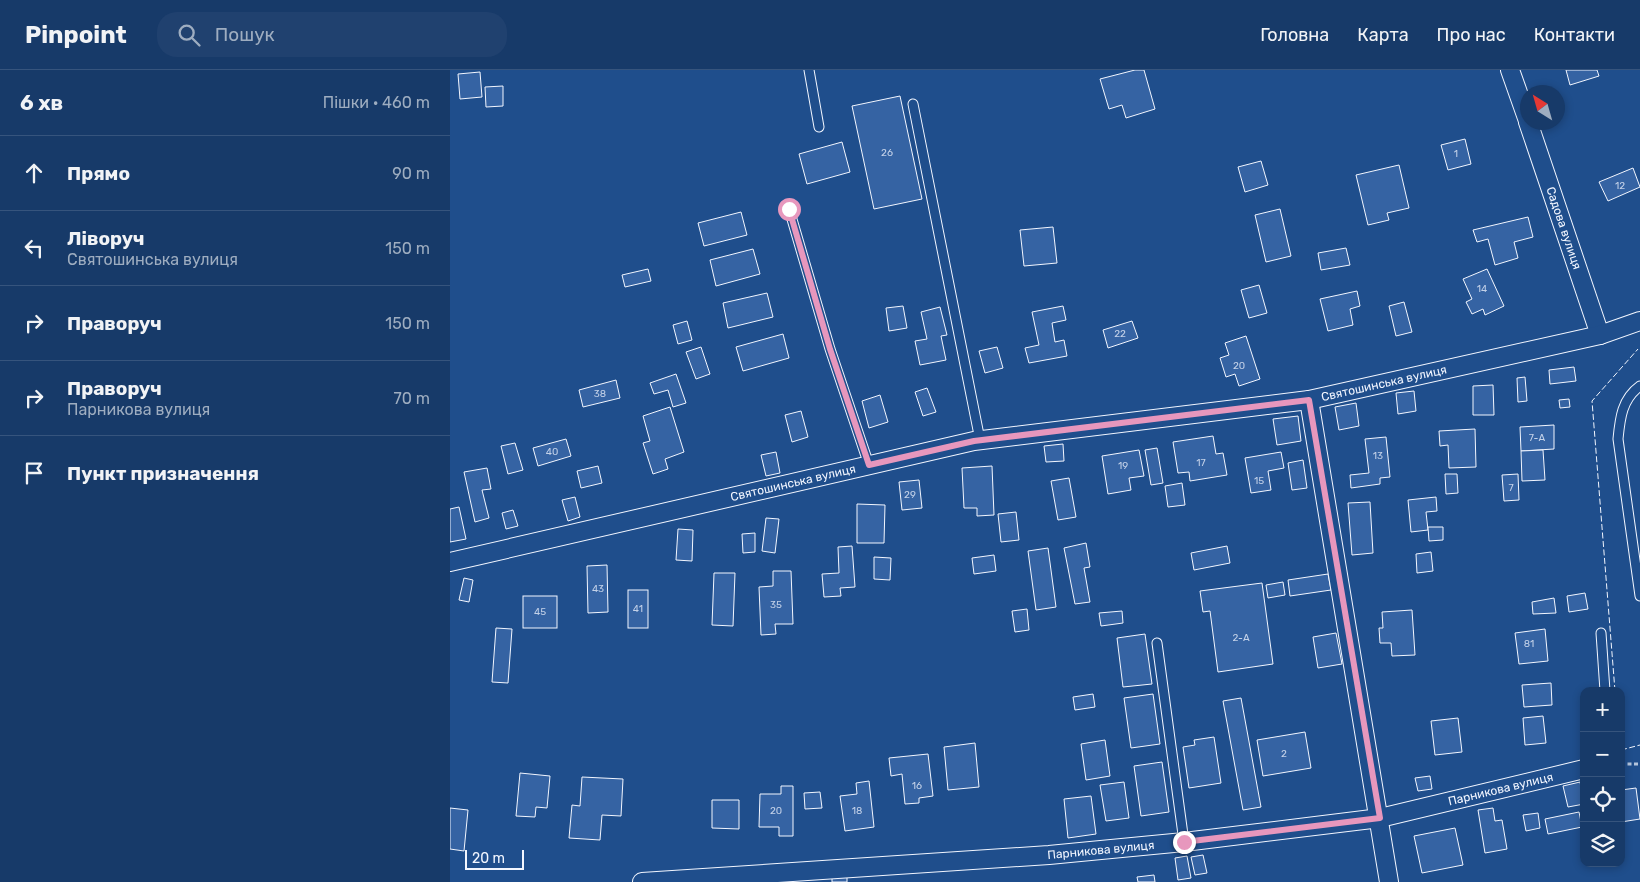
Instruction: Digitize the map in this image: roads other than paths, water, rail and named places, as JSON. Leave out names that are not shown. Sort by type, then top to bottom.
[{"type":"street","name":"Садова вулиця","points":[[1510,70],[1520,99]]},
{"type":"street","name":"Садова вулиця","points":[[1531,130],[1600,334]]},
{"type":"street","name":"Святошинська вулиця","points":[[450,562],[980,440],[1309,400],[1600,334],[1640,322]]},
{"type":"street","points":[[1309,400],[1380,818],[1389,882]]},
{"type":"street","name":"Парникова вулиця","points":[[642,882],[1039,855],[1184,842],[1380,818],[1580,770]]},
{"type":"lane","points":[[809,70],[820,127]]},
{"type":"lane","points":[[913,104],[980,440]]},
{"type":"lane","points":[[789,209],[830,349],[869,465]]},
{"type":"lane","points":[[1640,386],[1633,391],[1624,404],[1618,439],[1640,596]]},
{"type":"lane","points":[[1601,633],[1605,687]]},
{"type":"lane","points":[[1157,643],[1184,842]]}]
